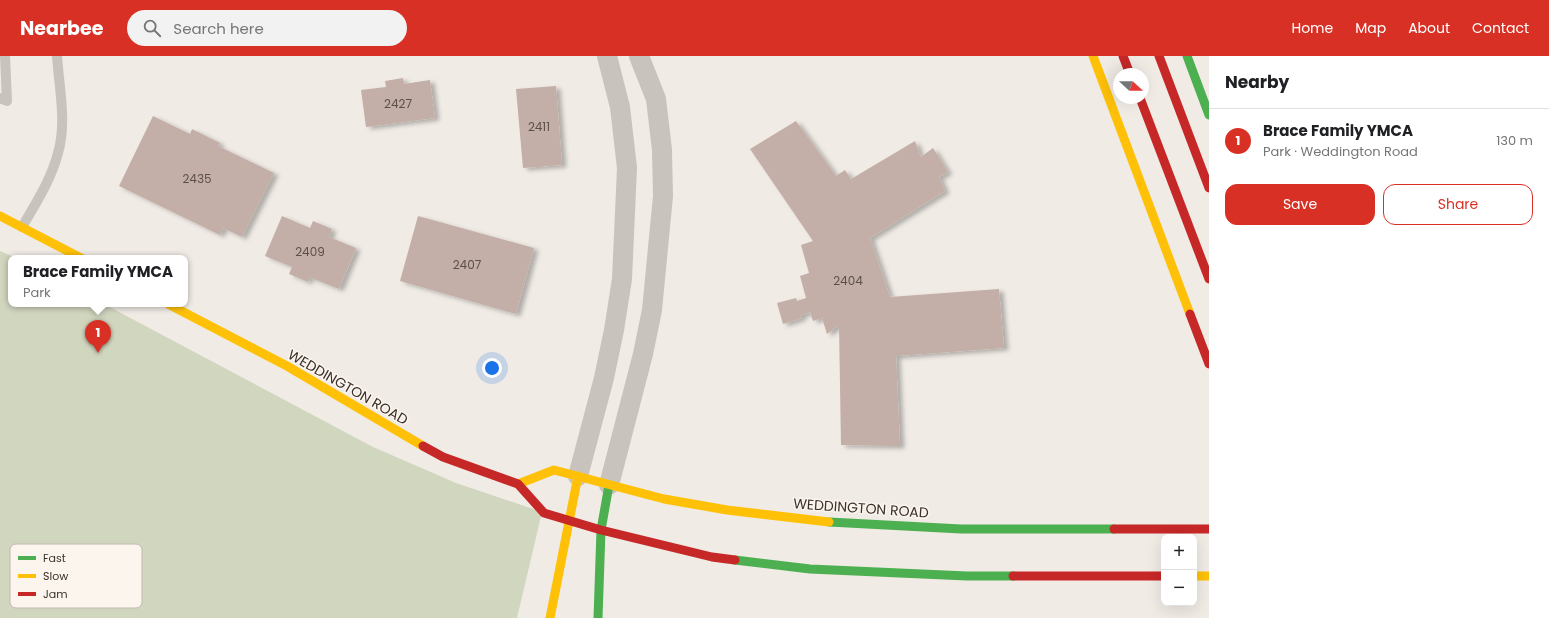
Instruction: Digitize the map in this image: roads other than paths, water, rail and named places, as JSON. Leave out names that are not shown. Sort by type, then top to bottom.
[{"type":"main road","points":[[1093,56],[1209,364]]},
{"type":"main road","points":[[1123,56],[1128,68]]},
{"type":"main road","points":[[1159,56],[1209,188]]},
{"type":"main road","points":[[1187,56],[1209,115]]},
{"type":"main road","points":[[1142,104],[1209,279]]},
{"type":"main road","points":[[0,216],[75,255]]},
{"type":"main road","name":"WEDDINGTON ROAD","points":[[174,307],[287,366],[443,457],[518,484],[544,513],[652,544],[712,557],[810,569],[967,576],[1161,576]]},
{"type":"main road","name":"WEDDINGTON ROAD","points":[[518,484],[554,470],[664,499],[713,508],[822,522],[961,528],[1209,529]]},
{"type":"main road","points":[[550,618],[578,476]]},
{"type":"main road","points":[[598,618],[602,530],[609,485]]},
{"type":"main road","points":[[1197,576],[1209,576]]},
{"type":"street","points":[[578,476],[605,371],[614,330],[622,279],[627,168],[620,108],[607,56]]},
{"type":"street","points":[[609,485],[643,354],[652,310],[663,196],[662,150],[656,99],[639,56]]},
{"type":"lane","points":[[2,101],[5,56]]},
{"type":"lane","points":[[22,227],[49,181],[59,152],[61,113],[57,56]]},
{"type":"place","name":"Brace Family YMCA","points":[[98,353]]}]
